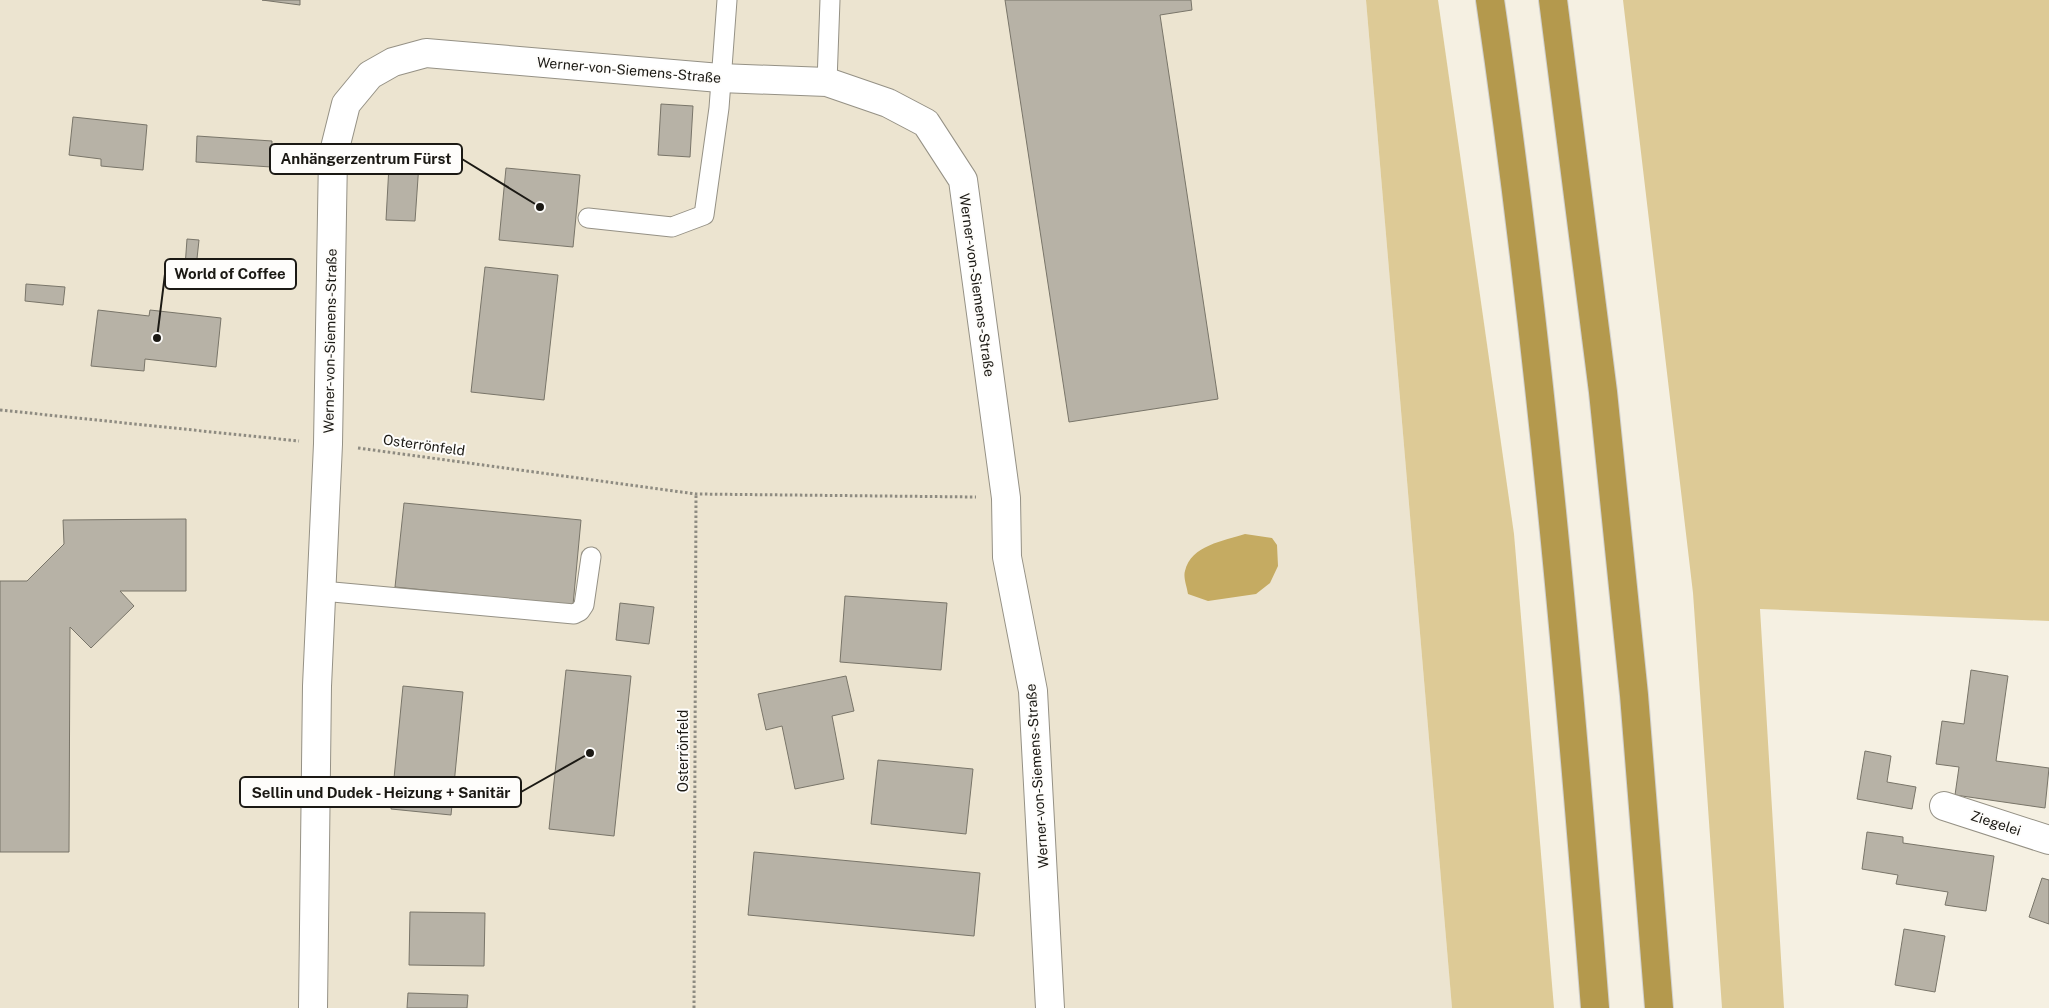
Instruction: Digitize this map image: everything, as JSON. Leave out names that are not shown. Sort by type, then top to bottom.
[{"type":"highway","points":[[1490,0],[1542,413],[1571,698],[1596,1008]]},
{"type":"highway","points":[[1553,0],[1603,392],[1634,695],[1659,1008]]},
{"type":"street","name":"Werner-von-Siemens-Straße","points":[[313,1008],[318,686],[328,444],[334,156],[346,104],[370,75],[394,62],[426,54],[720,78],[827,82],[888,103],[926,123],[963,180],[1006,498],[1007,557],[1034,691],[1050,1008]]},
{"type":"street","name":"Ziegelei","points":[[1944,806],[2049,840]]},
{"type":"lane","points":[[588,218],[672,226],[704,214],[719,108],[728,0]]},
{"type":"lane","points":[[827,82],[830,0]]},
{"type":"lane","points":[[322,591],[574,614],[580,611],[584,604],[591,557]]},
{"type":"path","name":"Osterrönfeld","points":[[0,410],[328,444],[696,494],[1006,498]]},
{"type":"path","name":"Osterrönfeld","points":[[694,1008],[696,494]]},
{"type":"shaded area","points":[[0,0],[1366,0],[1452,1008],[0,1008]]},
{"type":"shaded area","points":[[1366,0],[1438,0],[1514,534],[1554,1008],[1452,1008]]},
{"type":"shaded area","points":[[1623,0],[2049,0],[2049,621],[1760,609],[1784,1008],[1722,1008],[1693,593]]},
{"type":"shaded area","points":[[1245,534],[1272,538],[1277,545],[1278,566],[1270,583],[1256,594],[1208,601],[1188,594],[1185,573],[1188,562],[1194,555],[1209,545]]},
{"type":"building","points":[[262,0],[300,0],[300,5]]},
{"type":"building","points":[[1005,0],[1191,0],[1192,10],[1160,15],[1218,399],[1069,422]]},
{"type":"building","points":[[661,104],[693,106],[690,157],[658,155]]},
{"type":"building","points":[[73,117],[147,125],[143,170],[101,166],[101,159],[69,155]]},
{"type":"building","points":[[197,136],[272,141],[271,167],[196,162]]},
{"type":"building","points":[[390,147],[420,149],[415,221],[386,220]]},
{"type":"building","points":[[506,168],[580,175],[573,247],[499,240]]},
{"type":"building","points":[[187,239],[199,240],[196,268],[185,267]]},
{"type":"building","points":[[485,267],[558,275],[544,400],[471,392]]},
{"type":"building","points":[[26,284],[65,287],[63,305],[25,301]]},
{"type":"building","points":[[98,310],[149,316],[150,310],[221,318],[216,367],[145,359],[144,371],[91,366]]},
{"type":"building","points":[[404,503],[581,520],[573,605],[395,587]]},
{"type":"building","points":[[186,519],[186,591],[120,591],[134,606],[91,648],[70,627],[69,852],[0,852],[0,581],[27,581],[64,544],[63,520]]},
{"type":"building","points":[[845,596],[947,603],[941,670],[840,662]]},
{"type":"building","points":[[620,603],[654,607],[649,644],[616,640]]},
{"type":"building","points":[[566,670],[631,676],[614,836],[549,829]]},
{"type":"building","points":[[1971,670],[2008,676],[1996,761],[2049,768],[2045,808],[1955,795],[1959,767],[1936,764],[1942,721],[1964,724]]},
{"type":"building","points":[[846,676],[854,711],[832,716],[844,779],[795,789],[782,726],[766,730],[758,694]]},
{"type":"building","points":[[403,686],[463,692],[451,815],[391,809]]},
{"type":"building","points":[[1865,751],[1891,756],[1887,782],[1916,787],[1912,809],[1857,799]]},
{"type":"building","points":[[878,760],[973,769],[966,834],[871,824]]},
{"type":"building","points":[[1867,832],[1903,837],[1903,843],[1994,856],[1986,911],[1945,905],[1948,892],[1896,884],[1898,875],[1862,869]]},
{"type":"building","points":[[754,852],[980,873],[974,936],[748,915]]},
{"type":"building","points":[[2042,878],[2049,880],[2049,924],[2029,917]]},
{"type":"building","points":[[410,912],[485,913],[484,966],[409,965]]},
{"type":"building","points":[[1904,929],[1945,936],[1935,992],[1895,985]]},
{"type":"building","points":[[408,993],[468,995],[467,1008],[407,1008]]},
{"type":"place","name":"Anhängerzentrum Fürst","points":[[540,207]]},
{"type":"place","name":"World of Coffee","points":[[157,338]]},
{"type":"place","name":"Sellin und Dudek - Heizung + Sanitär","points":[[590,753]]}]
